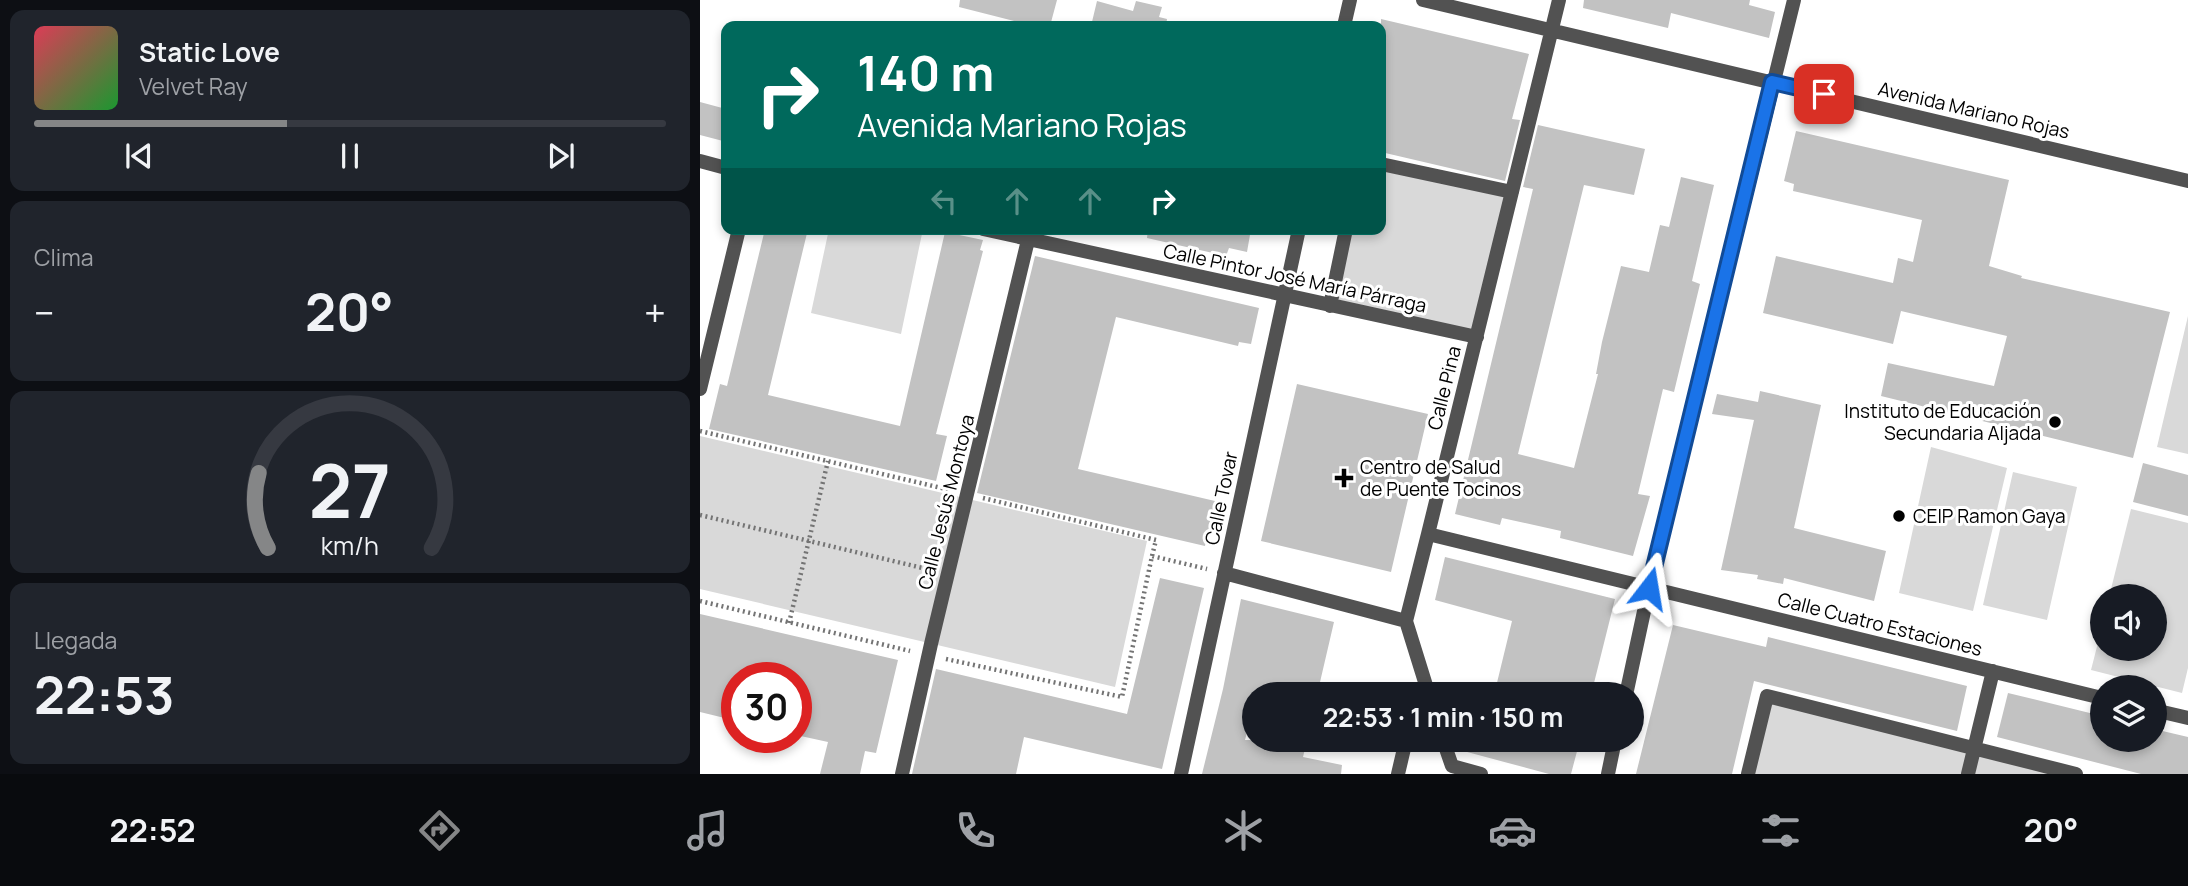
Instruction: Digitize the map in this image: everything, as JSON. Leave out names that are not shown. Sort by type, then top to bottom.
[{"type":"street","points":[[1345,21],[1350,0]]},
{"type":"street","name":"Avenida Mariano Rojas","points":[[1423,0],[2188,181]]},
{"type":"street","name":"Calle Pina","points":[[1406,621],[1559,0]]},
{"type":"street","points":[[1629,682],[1649,588],[1794,0]]},
{"type":"street","points":[[700,162],[721,167]]},
{"type":"street","points":[[1386,165],[1512,192]]},
{"type":"street","points":[[700,389],[738,235]]},
{"type":"street","name":"Calle Pintor José María Párraga","points":[[1008,235],[1477,337]]},
{"type":"street","name":"Calle Tovar","points":[[1181,774],[1297,235]]},
{"type":"street","points":[[1330,306],[1345,235]]},
{"type":"street","name":"Calle Jesús Montoya","points":[[902,774],[1028,240]]},
{"type":"street","points":[[1428,534],[1649,588]]},
{"type":"street","points":[[1224,573],[1406,621],[1425,682]]},
{"type":"street","name":"Calle Cuatro Estaciones","points":[[1649,588],[2090,695]]},
{"type":"street","points":[[1968,774],[1993,671]]},
{"type":"street","points":[[1420,682],[1422,674]]},
{"type":"street","points":[[1748,774],[1767,696],[2076,774]]},
{"type":"street","points":[[2167,713],[2188,718]]},
{"type":"street","points":[[1398,774],[1403,752]]},
{"type":"street","points":[[1447,752],[1452,766],[1481,774]]},
{"type":"street","points":[[1608,774],[1613,752]]},
{"type":"path","points":[[700,431],[1156,540],[1122,697],[929,656],[700,601]]},
{"type":"path","points":[[789,623],[828,461]]},
{"type":"path","points":[[700,515],[808,543],[948,574]]},
{"type":"path","points":[[1152,556],[1224,573]]},
{"type":"shaded area","points":[[1386,165],[1512,192],[1477,337],[1330,306],[1345,235],[1386,235]]},
{"type":"shaded area","points":[[828,235],[922,235],[901,334],[811,313]]},
{"type":"shaded area","points":[[2188,316],[2188,454],[2157,447]]},
{"type":"shaded area","points":[[700,436],[1147,541],[1115,687],[700,589]]},
{"type":"shaded area","points":[[1931,447],[2007,468],[1973,611],[1899,593]]},
{"type":"shaded area","points":[[2013,472],[2077,487],[2047,620],[1983,605]]},
{"type":"shaded area","points":[[2131,509],[2188,523],[2188,668],[2182,693],[2167,689],[2167,675],[2111,675],[2091,670],[2093,661],[2167,661],[2167,584],[2112,584]]},
{"type":"shaded area","points":[[1767,696],[2076,774],[1748,774]]},
{"type":"building","points":[[960,0],[1057,0],[1051,21],[1014,21],[959,7]]},
{"type":"building","points":[[1584,0],[1750,0],[1749,5],[1775,12],[1769,38],[1671,13],[1668,28],[1583,8]]},
{"type":"building","points":[[1097,1],[1133,11],[1136,1],[1162,7],[1159,17],[1167,19],[1167,21],[1092,21]]},
{"type":"building","points":[[1381,19],[1529,54],[1512,119],[1520,120],[1505,181],[1386,153],[1386,21]]},
{"type":"building","points":[[700,102],[721,108],[721,140],[700,135]]},
{"type":"building","points":[[1538,125],[1645,149],[1634,195],[1584,185],[1518,454],[1574,468],[1621,266],[1649,272],[1660,225],[1669,227],[1681,177],[1714,185],[1692,281],[1700,284],[1674,392],[1663,389],[1638,494],[1650,496],[1633,556],[1560,538],[1561,531],[1502,518],[1500,525],[1455,514],[1533,189],[1523,187]]},
{"type":"building","points":[[1796,131],[2009,180],[1989,266],[2022,276],[2021,278],[2170,312],[2133,458],[1881,396],[1888,363],[1994,386],[2007,336],[1901,311],[1893,344],[1763,313],[1776,256],[1893,283],[1898,258],[1913,262],[1922,220],[1793,191],[1794,184],[1784,181]]},
{"type":"building","points":[[764,235],[807,235],[768,395],[900,426],[944,235],[983,240],[980,250],[983,251],[936,434],[947,436],[936,481],[709,429],[720,384],[727,386]]},
{"type":"building","points":[[1147,235],[1250,235],[1247,252],[1229,248],[1226,256],[1147,238]]},
{"type":"building","points":[[1035,256],[1259,308],[1251,344],[1239,342],[1238,346],[1116,317],[1078,469],[1215,501],[1205,546],[977,493]]},
{"type":"building","name":"Centro de Salud de Puente Tocinos","points":[[1297,384],[1428,414],[1391,572],[1261,541]]},
{"type":"building","points":[[1760,391],[1821,405],[1794,528],[1886,551],[1874,601],[1784,578],[1783,584],[1757,579],[1758,575],[1721,570],[1754,420],[1712,414],[1717,394],[1758,402]]},
{"type":"building","points":[[2143,463],[2188,475],[2188,516],[2133,502]]},
{"type":"building","points":[[1445,557],[1615,599],[1594,682],[1497,682],[1512,621],[1435,600]]},
{"type":"building","points":[[1160,578],[1204,588],[1162,769],[1024,737],[1016,774],[912,774],[936,669],[1127,714]]},
{"type":"building","points":[[1241,599],[1334,622],[1320,682],[1242,682],[1242,752],[1304,752],[1303,757],[1342,765],[1341,774],[1202,774]]},
{"type":"building","points":[[700,614],[898,660],[876,753],[865,751],[860,774],[820,774],[828,742],[812,738],[812,662],[721,662],[721,717],[700,712]]},
{"type":"building","points":[[1673,625],[1766,647],[1768,637],[1967,686],[1957,731],[1754,681],[1732,774],[1636,774],[1641,752],[1644,752],[1644,742]]},
{"type":"building","points":[[2008,693],[2090,713],[2090,752],[2167,752],[2167,732],[2188,737],[2188,774],[2141,774],[1997,737]]},
{"type":"building","points":[[1467,752],[1577,752],[1571,774],[1549,774]]},
{"type":"place","name":"Instituto de Educación Secundaria Aljada","points":[[2055,422]]},
{"type":"place","name":"Centro de Salud de Puente Tocinos","points":[[1344,478]]},
{"type":"place","name":"CEIP Ramon Gaya","points":[[1899,516]]},
{"type":"route","points":[[1649,588],[1772,82],[1824,94]]}]
